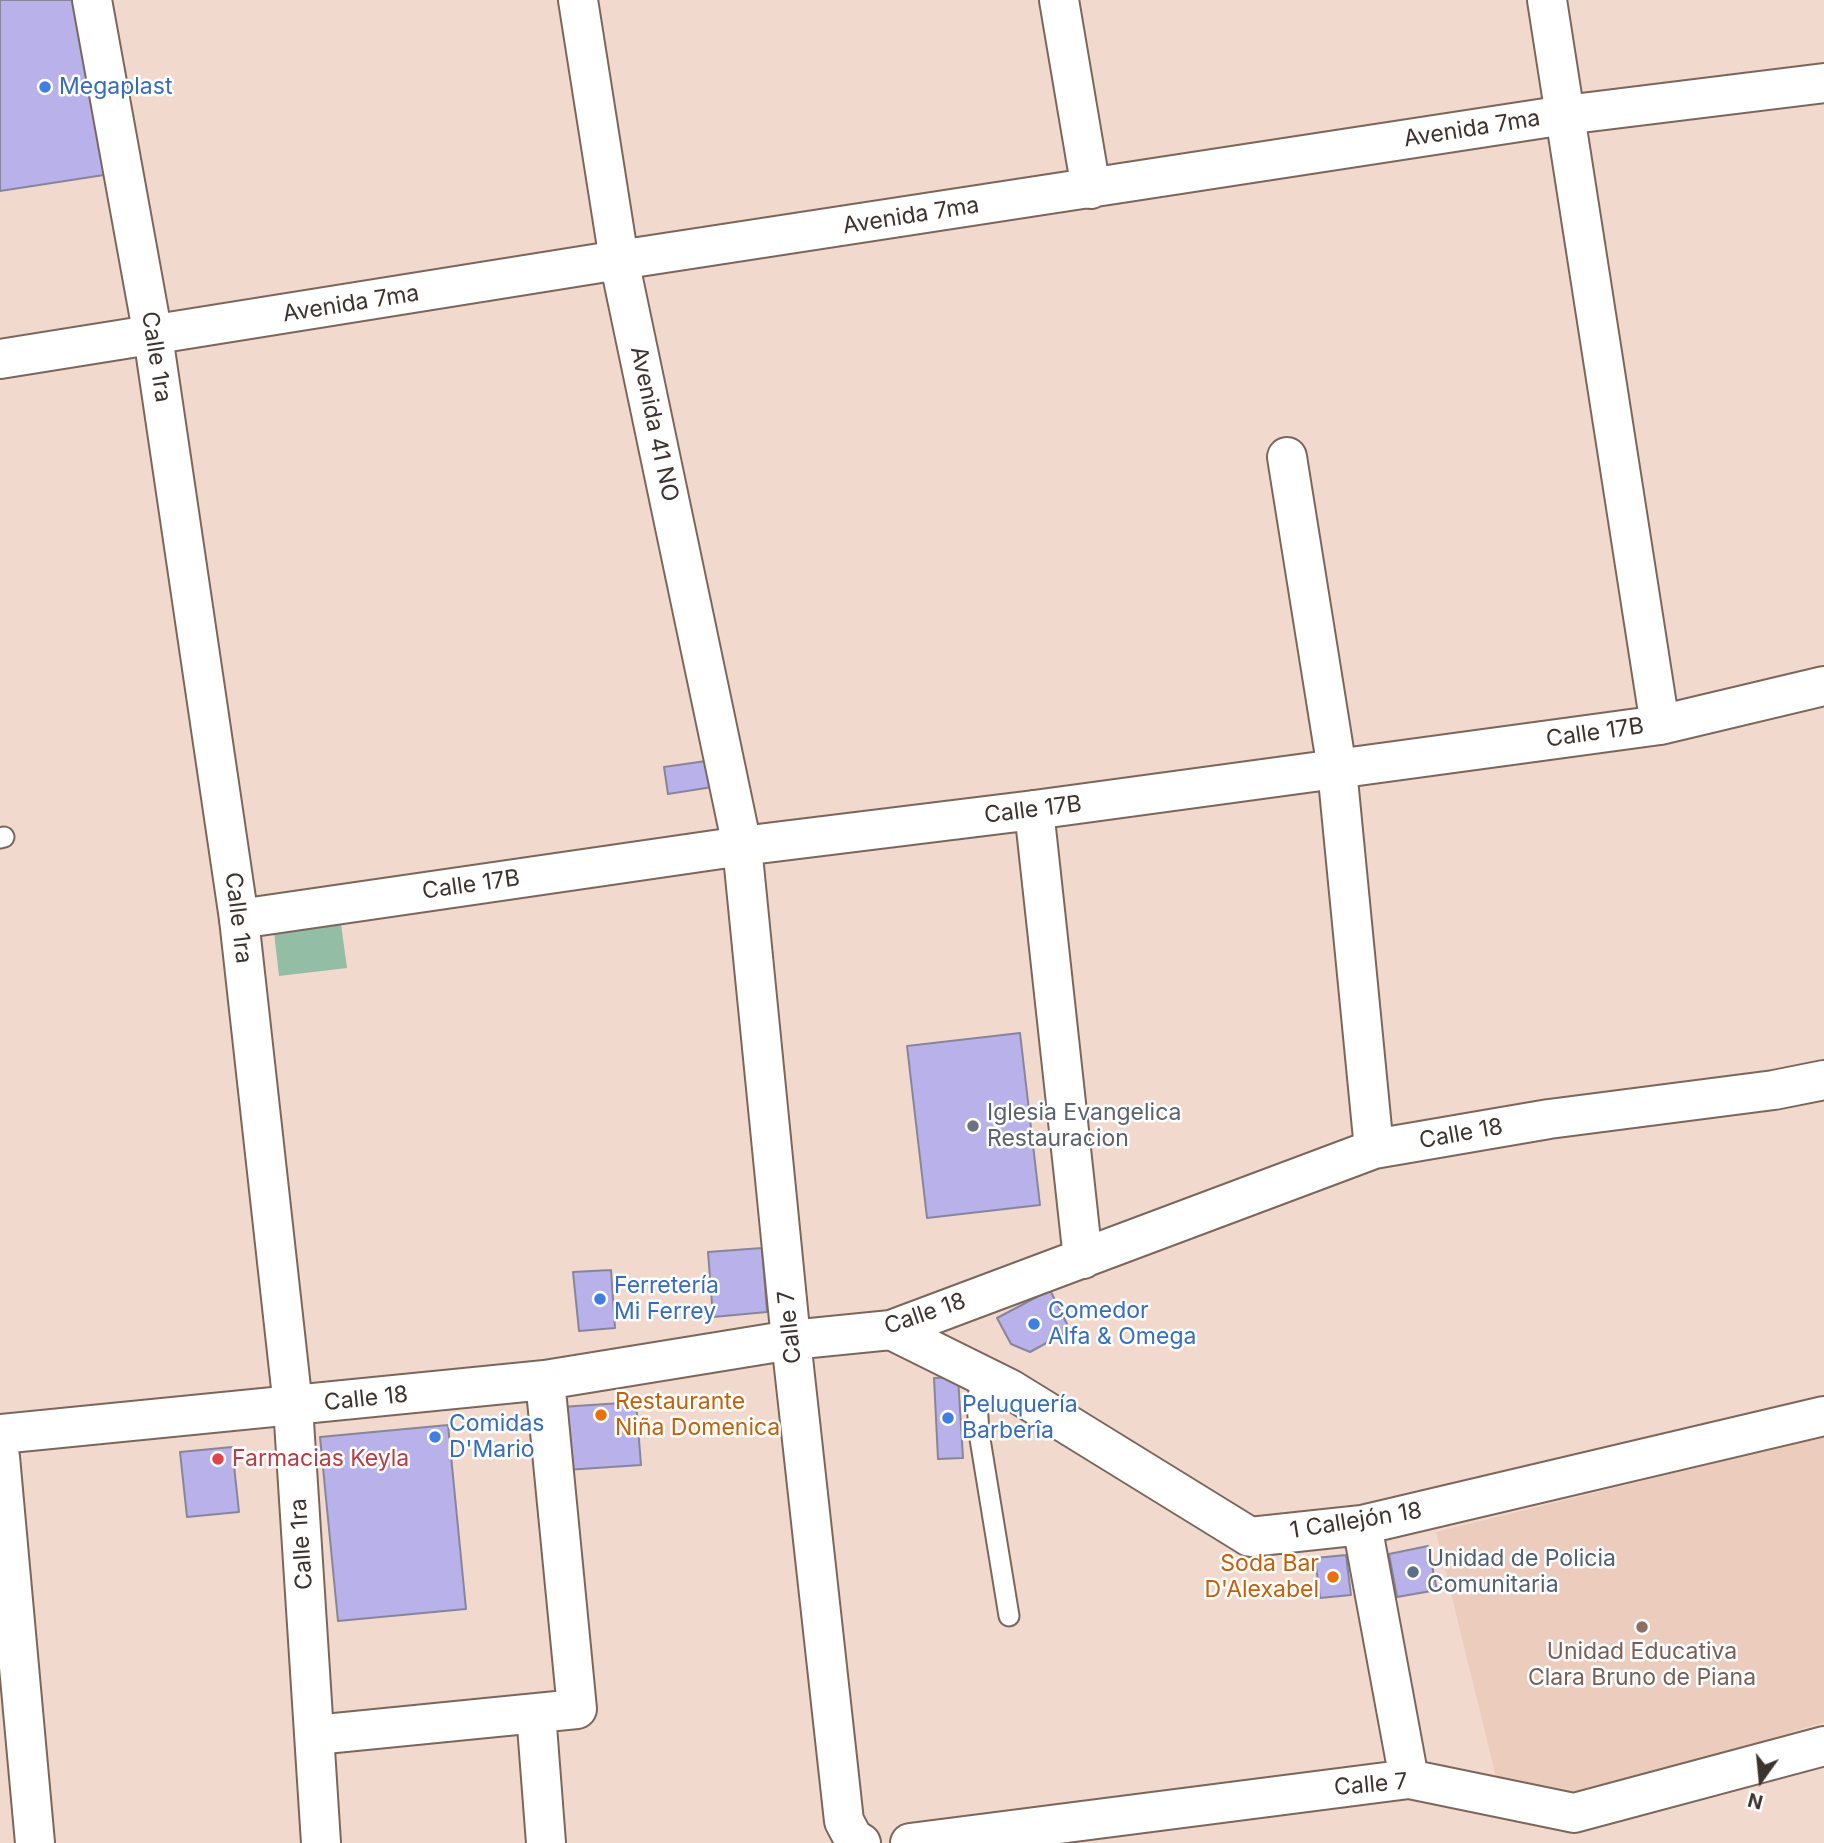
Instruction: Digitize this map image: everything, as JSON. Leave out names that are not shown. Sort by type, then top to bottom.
[{"type":"street","name":"Calle 1ra","points":[[92,0],[153,336],[239,919],[293,1406],[321,1843]]},
{"type":"street","name":"Avenida 41 NO","points":[[578,0],[619,260],[742,846]]},
{"type":"street","points":[[1059,0],[1091,189]]},
{"type":"street","points":[[1547,0],[1660,724]]},
{"type":"street","name":"Avenida 7ma","points":[[0,359],[1565,114],[1824,83]]},
{"type":"street","points":[[1287,457],[1337,769],[1374,1149]]},
{"type":"street","name":"Calle 17B","points":[[239,919],[742,846],[1034,810],[1660,724],[1824,686]]},
{"type":"street","points":[[1034,810],[1083,1259]]},
{"type":"street","name":"Calle 7","points":[[742,846],[791,1340],[844,1821],[853,1838],[861,1843]]},
{"type":"street","name":"Calle 18","points":[[0,1434],[545,1380],[791,1340],[891,1330],[1374,1149],[1549,1119],[1774,1090],[1824,1080]]},
{"type":"street","name":"1 Callejón 18","points":[[891,1330],[1010,1389],[1250,1537],[1362,1525],[1824,1416]]},
{"type":"street","points":[[315,1735],[577,1709],[545,1380]]},
{"type":"street","points":[[0,1457],[35,1843]]},
{"type":"street","points":[[1362,1525],[1409,1779]]},
{"type":"street","points":[[536,1713],[546,1843]]},
{"type":"street","name":"Calle 7","points":[[910,1843],[1409,1779],[1574,1813],[1824,1746]]},
{"type":"lane","points":[[982,1375],[977,1402],[979,1433],[1009,1616]]},
{"type":"shaded area","name":"Unidad Educativa Clara Bruno de Piana","points":[[1824,1436],[1824,1722],[1578,1799],[1496,1777],[1436,1532]]},
{"type":"green space","points":[[341,924],[347,968],[279,976],[274,932]]},
{"type":"building","name":"Megaplast","points":[[0,0],[76,0],[104,175],[0,191]]},
{"type":"building","points":[[720,759],[725,785],[668,794],[664,767]]},
{"type":"building","name":"Iglesia Evangelica Restauracion","points":[[1020,1033],[1040,1205],[927,1218],[907,1046]]},
{"type":"building","points":[[762,1248],[767,1312],[713,1317],[708,1252]]},
{"type":"building","points":[[611,1270],[615,1328],[579,1331],[573,1272]]},
{"type":"building","name":"Comedor Alfa & Omega","points":[[1050,1290],[1070,1330],[1030,1352],[1011,1344],[997,1318]]},
{"type":"building","name":"Peluquería Barberîa","points":[[958,1377],[963,1458],[938,1459],[934,1378]]},
{"type":"building","points":[[636,1402],[641,1465],[566,1470],[561,1407]]},
{"type":"building","points":[[448,1425],[466,1609],[338,1621],[320,1437]]},
{"type":"building","points":[[232,1447],[239,1512],[187,1517],[180,1452]]},
{"type":"building","name":"Unidad de Policia Comunitaria","points":[[1428,1546],[1437,1590],[1397,1597],[1389,1554]]},
{"type":"building","name":"Soda Bar D'Alexabel","points":[[1346,1555],[1351,1595],[1320,1598],[1315,1558]]},
{"type":"place","name":"Megaplast","points":[[45,87]]},
{"type":"place","name":"Iglesia Evangelica Restauracion","points":[[973,1126]]},
{"type":"place","name":"Ferretería Mi Ferrey","points":[[600,1299]]},
{"type":"place","name":"Comedor Alfa & Omega","points":[[1034,1324]]},
{"type":"place","name":"Restaurante Niña Domenica","points":[[601,1415]]},
{"type":"place","name":"Peluquería Barberîa","points":[[948,1418]]},
{"type":"place","name":"Comidas D'Mario","points":[[435,1437]]},
{"type":"place","name":"Farmacias Keyla","points":[[218,1459]]},
{"type":"place","name":"Unidad de Policia Comunitaria","points":[[1413,1572]]},
{"type":"place","name":"Soda Bar D'Alexabel","points":[[1333,1577]]},
{"type":"place","name":"Unidad Educativa Clara Bruno de Piana","points":[[1642,1627]]}]
